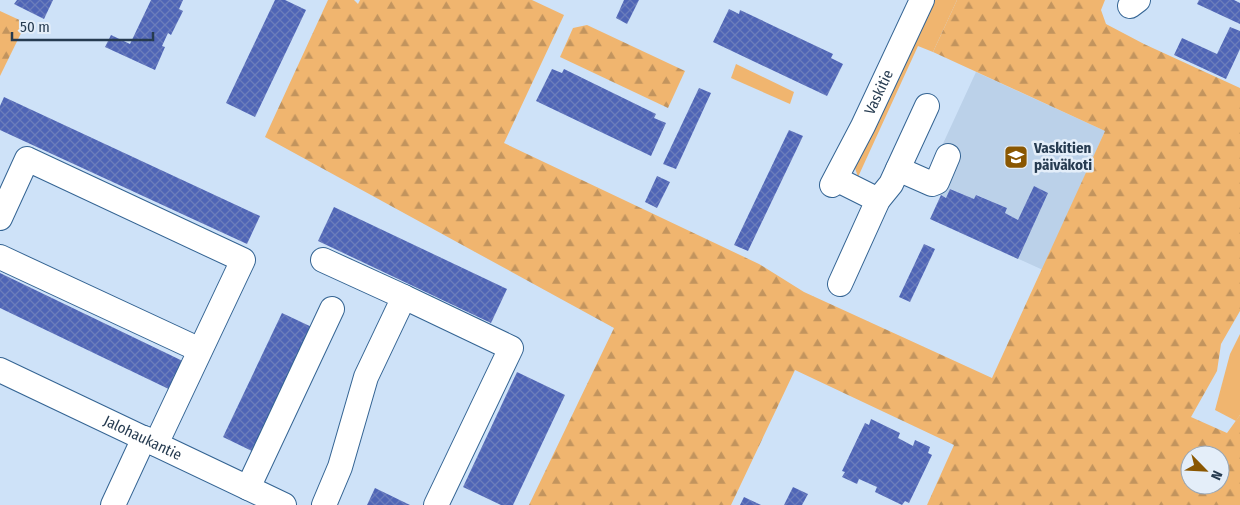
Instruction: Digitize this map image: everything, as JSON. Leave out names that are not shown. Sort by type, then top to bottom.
[{"type":"street","name":"Vaskitie","points":[[878,200],[834,182],[863,126],[922,0]]},
{"type":"street","points":[[840,284],[878,200],[891,184],[927,106]]},
{"type":"street","points":[[898,169],[932,184],[937,182],[948,156]]},
{"type":"street","points":[[0,218],[27,159],[243,260],[200,350],[113,505]]},
{"type":"street","points":[[0,256],[200,350]]},
{"type":"street","points":[[324,260],[511,348],[436,505]]},
{"type":"street","points":[[324,505],[340,467],[366,377],[404,297]]},
{"type":"street","points":[[248,488],[332,309]]},
{"type":"street","name":"Jalohaukantie","points":[[0,370],[278,504]]},
{"type":"shaded area","name":"Vaskitien päiväkoti","points":[[976,72],[1105,131],[1043,270],[1012,256],[1018,220],[1005,213],[1007,208],[977,195],[974,199],[951,189],[946,198],[923,187]]},
{"type":"green space","points":[[328,0],[354,0],[358,4],[360,0],[532,0],[564,15],[504,143],[759,264],[804,292],[992,378],[1105,131],[933,52],[957,0],[1105,0],[1101,10],[1106,24],[1144,44],[1240,88],[1240,311],[1221,344],[1217,371],[1191,417],[1227,433],[1240,415],[1240,505],[927,505],[954,445],[795,370],[731,505],[529,505],[614,328],[265,137]]},
{"type":"green space","points":[[934,0],[957,0],[933,52],[918,46],[858,177],[855,168]]},
{"type":"green space","points":[[0,11],[26,23],[0,76]]},
{"type":"green space","points":[[587,25],[685,71],[668,108],[560,57],[573,28]]},
{"type":"green space","points":[[736,64],[794,92],[790,104],[731,78]]},
{"type":"green space","points":[[1240,334],[1240,415],[1236,421],[1215,410],[1230,354]]},
{"type":"building","points":[[17,0],[53,0],[44,19],[14,4]]},
{"type":"building","points":[[151,0],[183,0],[179,9],[183,11],[171,35],[168,33],[162,46],[165,47],[155,70],[105,47],[111,35],[130,44]]},
{"type":"building","points":[[275,0],[285,0],[306,10],[255,117],[226,103]]},
{"type":"building","points":[[624,0],[639,0],[627,24],[616,18]]},
{"type":"building","points":[[1199,0],[1234,0],[1240,3],[1240,24],[1197,4]]},
{"type":"building","points":[[729,9],[739,14],[740,10],[833,54],[831,58],[843,64],[827,96],[713,42]]},
{"type":"building","points":[[1230,27],[1240,31],[1240,49],[1226,79],[1174,55],[1182,38],[1217,54]]},
{"type":"building","points":[[552,69],[562,73],[564,69],[656,114],[654,118],[666,123],[651,156],[536,101]]},
{"type":"building","points":[[699,88],[711,93],[676,169],[663,164]]},
{"type":"building","points":[[4,97],[260,216],[247,244],[0,130],[0,106]]},
{"type":"building","points":[[789,130],[803,136],[748,251],[734,245]]},
{"type":"building","points":[[657,176],[670,182],[657,208],[645,202]]},
{"type":"building","points":[[1034,186],[1048,193],[1018,259],[930,219],[941,195],[946,198],[950,189],[974,199],[976,195],[1007,208],[1005,213],[1018,220]]},
{"type":"building","points":[[334,207],[507,289],[491,323],[318,241]]},
{"type":"building","points":[[924,244],[935,249],[910,302],[899,297]]},
{"type":"building","points":[[0,273],[191,365],[177,393],[0,308]]},
{"type":"building","points":[[282,313],[316,329],[256,453],[223,437]]},
{"type":"building","points":[[517,372],[565,395],[513,505],[501,505],[463,487]]},
{"type":"building","points":[[871,419],[900,433],[898,438],[913,446],[915,440],[930,447],[928,453],[932,455],[909,503],[905,501],[902,505],[875,492],[877,487],[859,479],[857,484],[842,477],[845,472],[842,471],[865,423],[869,425]]},
{"type":"building","points":[[793,487],[808,494],[802,505],[784,505]]},
{"type":"building","points":[[375,488],[410,505],[367,505]]},
{"type":"building","points":[[744,497],[761,505],[740,505]]},
{"type":"place","name":"Vaskitien päiväkoti","points":[[1016,157]]}]
